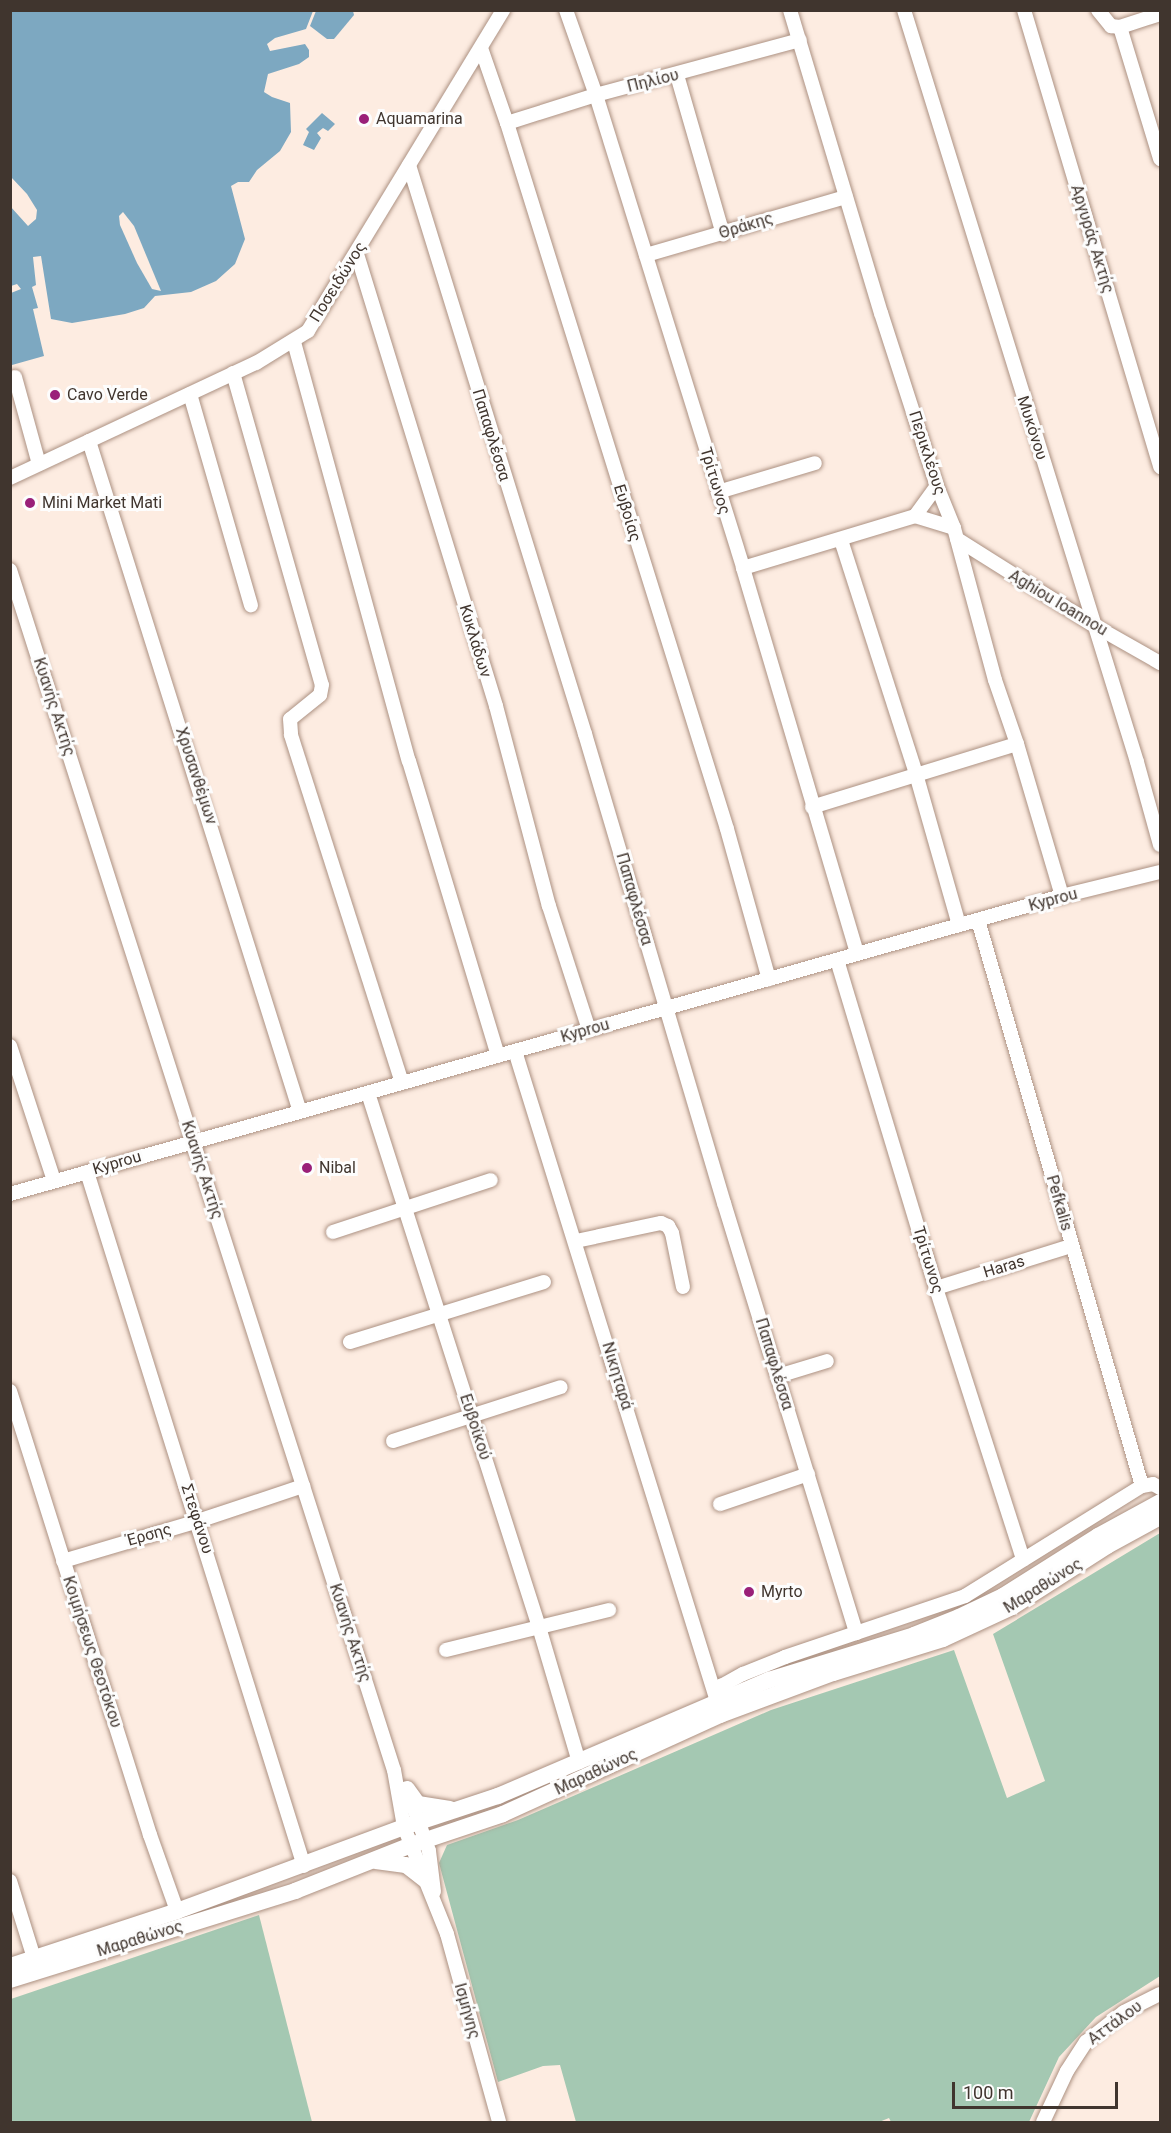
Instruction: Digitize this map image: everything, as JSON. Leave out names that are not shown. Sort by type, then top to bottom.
[{"type":"main road","name":"Μαραθώνος","points":[[10,1965],[177,1911],[462,1809],[579,1762],[769,1680],[914,1635],[959,1617],[1003,1596],[1098,1536],[1161,1502]]},
{"type":"main road","name":"Μαραθώνος","points":[[10,1980],[124,1943],[261,1903],[418,1843],[513,1810],[720,1714],[965,1630],[1012,1607],[1107,1546],[1161,1517]]},
{"type":"main road","points":[[407,1789],[418,1804],[462,1809]]},
{"type":"main road","points":[[372,1861],[406,1865],[425,1880]]},
{"type":"street","name":"Ποσειδώνος","points":[[10,478],[233,373],[294,342],[308,331],[357,254],[503,10]]},
{"type":"street","name":"Τρίτωνος","points":[[566,10],[597,95],[743,568],[857,954]]},
{"type":"street","name":"Περικλέους","points":[[790,10],[936,486],[955,534],[961,564],[995,680],[1017,744],[1062,896]]},
{"type":"street","name":"Μυκόνου","points":[[904,10],[1161,845]]},
{"type":"street","name":"Αργυράς Ακτής","points":[[1024,10],[1161,467]]},
{"type":"street","points":[[1098,10],[1111,26],[1120,27],[1161,14]]},
{"type":"street","points":[[1120,27],[1161,159]]},
{"type":"street","name":"Πηλίου","points":[[507,123],[597,95],[800,40]]},
{"type":"street","name":"Ευβοίας","points":[[481,48],[507,123],[723,818],[769,979]]},
{"type":"street","points":[[677,75],[723,234]]},
{"type":"street","name":"Παπαφλέσσα","points":[[409,165],[585,734],[856,1634]]},
{"type":"street","name":"Θράκης","points":[[646,255],[846,197]]},
{"type":"street","name":"Κυκλάδων","points":[[357,254],[495,706],[549,906],[589,1030]]},
{"type":"street","points":[[294,342],[409,761],[498,1056]]},
{"type":"street","points":[[233,373],[322,685],[320,694],[290,718],[291,735],[402,1083]]},
{"type":"street","points":[[15,377],[39,464]]},
{"type":"street","points":[[189,394],[251,605]]},
{"type":"street","name":"Χρυσανθέμων","points":[[89,441],[300,1112]]},
{"type":"street","points":[[718,492],[815,463]]},
{"type":"street","points":[[743,568],[915,516],[936,486]]},
{"type":"street","name":"Aghiou Ioannou","points":[[915,516],[955,534],[1095,626],[1161,663]]},
{"type":"street","points":[[841,540],[916,774],[959,926]]},
{"type":"street","name":"Κυανής Ακτής","points":[[10,570],[412,1825]]},
{"type":"street","points":[[812,807],[1017,744]]},
{"type":"street","name":"Kyprou","points":[[10,1194],[1062,896],[1159,878]]},
{"type":"street","name":"Pefkalis","points":[[978,920],[1142,1486]]},
{"type":"street","name":"Τρίτωνος","points":[[837,960],[936,1288],[1023,1559]]},
{"type":"street","points":[[10,1046],[54,1182]]},
{"type":"street","name":"Νικηταρά","points":[[515,1051],[576,1241],[717,1701]]},
{"type":"street","name":"Ευβοϊκού","points":[[368,1093],[539,1627],[579,1762]]},
{"type":"street","name":"Στεφάνου","points":[[87,1172],[304,1866]]},
{"type":"street","points":[[333,1233],[491,1180]]},
{"type":"street","points":[[576,1241],[661,1223],[668,1226],[672,1233],[683,1287]]},
{"type":"street","name":"Haras","points":[[936,1288],[1071,1246]]},
{"type":"street","points":[[350,1342],[544,1282]]},
{"type":"street","points":[[778,1376],[827,1361]]},
{"type":"street","points":[[393,1441],[561,1387]]},
{"type":"street","name":"Κοιμήσεως Θεοτόκου","points":[[10,1391],[177,1911]]},
{"type":"street","points":[[720,1504],[808,1474]]},
{"type":"street","points":[[717,1701],[721,1686],[743,1674],[965,1596],[1142,1486],[1153,1484],[1161,1488]]},
{"type":"street","name":"Έρσης","points":[[63,1561],[198,1521],[303,1486]]},
{"type":"street","points":[[446,1650],[609,1610]]},
{"type":"street","name":"Κυανής Ακτής","points":[[394,1770],[407,1789],[412,1825]]},
{"type":"street","points":[[412,1825],[435,1900]]},
{"type":"street","points":[[418,1843],[425,1880],[435,1900]]},
{"type":"street","points":[[10,1881],[34,1958]]},
{"type":"street","name":"Ισμήνης","points":[[435,1900],[499,2122]]},
{"type":"street","name":"Αττάλου","points":[[1043,2122],[1067,2070],[1086,2043],[1124,2012],[1161,1994]]},
{"type":"green space","points":[[1160,1533],[1160,1976],[1096,2017],[1059,2057],[1029,2122],[891,2122],[889,2118],[879,2122],[576,2122],[560,2065],[543,2066],[498,2082],[439,1863],[447,1845],[518,1820],[771,1710],[954,1650],[1007,1798],[1045,1781],[993,1634]]},
{"type":"green space","points":[[259,1915],[312,2122],[11,2122],[11,1999]]},
{"type":"water","points":[[11,11],[313,11],[306,29],[275,38],[267,44],[270,51],[305,44],[309,50],[309,57],[299,64],[268,74],[264,92],[290,103],[291,132],[280,151],[257,170],[249,182],[238,182],[231,186],[245,239],[235,264],[216,281],[191,292],[155,296],[144,308],[125,314],[72,323],[51,319],[41,256],[33,257],[36,285],[32,287],[38,308],[33,309],[44,356],[12,365],[11,371],[11,293],[21,289],[17,284],[11,286],[10,206],[28,226],[36,219],[37,210],[27,194],[11,177]]},
{"type":"water","points":[[316,11],[353,11],[354,15],[334,39],[327,39],[310,26]]},
{"type":"water","points":[[322,113],[335,124],[328,131],[323,128],[317,133],[321,138],[314,150],[303,145],[309,132],[306,129]]},
{"type":"pier","points":[[123,212],[134,226],[161,291],[152,289],[137,263],[120,225],[119,216]]},
{"type":"place","name":"Aquamarina","points":[[364,119]]},
{"type":"place","name":"Cavo Verde","points":[[55,395]]},
{"type":"place","name":"Mini Market Mati","points":[[30,503]]},
{"type":"place","name":"Nibal","points":[[307,1168]]},
{"type":"place","name":"Myrto","points":[[749,1592]]}]
